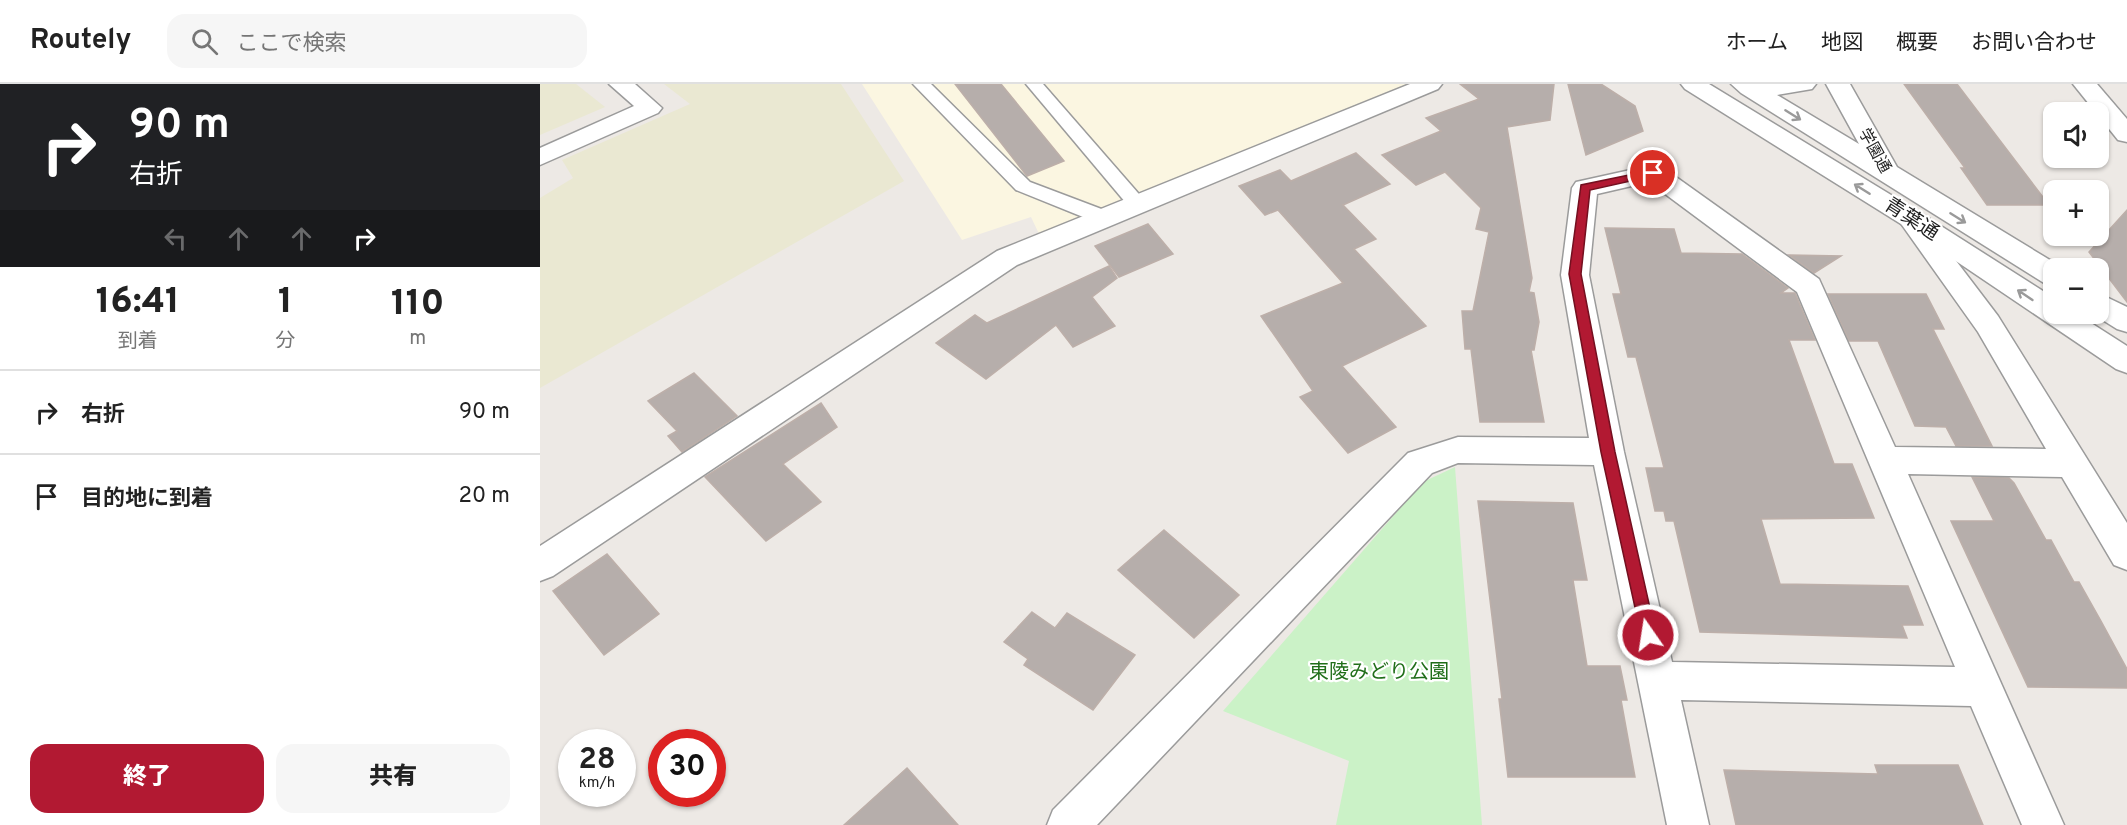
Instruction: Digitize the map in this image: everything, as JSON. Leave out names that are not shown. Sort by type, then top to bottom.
[{"type":"street","points":[[540,157],[651,108],[621,84]]},
{"type":"street","points":[[540,565],[1007,258],[1431,84]]},
{"type":"street","name":"青葉通","points":[[1693,84],[1910,218],[2127,361]]},
{"type":"street","points":[[1746,86],[1788,88],[1804,84]]},
{"type":"street","name":"学園通","points":[[1838,84],[1910,218]]},
{"type":"street","points":[[2085,84],[2127,135]]},
{"type":"street","name":"青葉通","points":[[1746,86],[2043,269]]},
{"type":"street","points":[[1688,825],[1659,681],[1608,452],[1575,274],[1585,188],[1653,173],[1809,286],[2043,825]]},
{"type":"street","points":[[1910,218],[1988,324],[2127,554]]},
{"type":"street","points":[[2109,310],[2127,321]]},
{"type":"street","points":[[1068,825],[1420,463],[1458,450],[1608,452]]},
{"type":"street","points":[[1885,460],[2074,463]]},
{"type":"street","points":[[1659,681],[1984,687]]},
{"type":"lane","points":[[921,84],[1023,186],[1105,218]]},
{"type":"lane","points":[[1034,84],[1138,205]]},
{"type":"shaded area","points":[[540,84],[576,84],[605,107],[540,135]]},
{"type":"shaded area","points":[[664,84],[841,84],[904,181],[540,388],[540,198],[573,178],[562,160],[690,104]]},
{"type":"shaded area","points":[[862,84],[1407,84],[1040,236],[1031,217],[962,240]]},
{"type":"green space","name":"東陵みどり公園","points":[[1455,467],[1482,825],[1336,825],[1349,761],[1223,711],[1423,482]]},
{"type":"building","points":[[955,84],[1001,84],[1064,161],[1027,176]]},
{"type":"building","points":[[1460,84],[1554,84],[1550,120],[1507,127],[1532,278],[1529,292],[1534,293],[1539,322],[1534,350],[1531,350],[1544,422],[1480,422],[1471,349],[1465,349],[1462,311],[1473,311],[1489,232],[1476,229],[1481,208],[1445,172],[1416,185],[1382,155],[1441,131],[1426,118],[1479,99]]},
{"type":"building","points":[[1568,84],[1601,84],[1635,106],[1643,131],[1586,155]]},
{"type":"building","points":[[1904,84],[1957,84],[2043,197],[2043,205],[1987,205],[1961,168],[1965,168]]},
{"type":"building","points":[[1356,153],[1390,184],[1343,205],[1376,239],[1354,249],[1426,326],[1342,366],[1396,427],[1348,453],[1300,397],[1313,391],[1261,316],[1343,283],[1278,210],[1265,215],[1239,186],[1280,170],[1291,181]]},
{"type":"building","points":[[2127,210],[2127,302],[2109,278],[2109,258],[2094,258],[2089,252],[2094,246],[2109,246],[2109,230]]},
{"type":"building","points":[[1148,224],[1173,254],[1119,277],[1095,246]]},
{"type":"building","points":[[1605,228],[1674,229],[1681,253],[1742,254],[1788,288],[1781,293],[1795,293],[1815,340],[1789,340],[1834,464],[1852,464],[1874,518],[1761,519],[1780,584],[1908,586],[1923,625],[1902,625],[1907,638],[1700,632],[1674,521],[1666,521],[1664,511],[1655,511],[1646,468],[1664,468],[1636,357],[1628,357],[1613,294],[1621,294]]},
{"type":"building","points":[[1789,255],[1841,256],[1814,273]]},
{"type":"building","points":[[1109,266],[1117,278],[1092,297],[1115,326],[1073,347],[1056,325],[986,379],[936,343],[975,315],[987,323]]},
{"type":"building","points":[[1828,294],[1926,294],[1944,329],[1933,329],[1992,446],[1956,446],[1946,427],[1915,426],[1878,341],[1849,341]]},
{"type":"building","points":[[694,373],[737,416],[682,452],[668,436],[677,431],[648,401]]},
{"type":"building","points":[[821,403],[837,427],[783,464],[821,502],[766,541],[705,477]]},
{"type":"building","points":[[1972,477],[2009,478],[2014,483],[2046,540],[2051,540],[2074,582],[2079,582],[2101,621],[2127,669],[2127,688],[2028,687],[1951,521],[1994,521]]},
{"type":"building","points":[[1478,501],[1573,503],[1587,580],[1573,580],[1587,666],[1620,666],[1627,700],[1621,700],[1635,777],[1508,777],[1499,699],[1502,699]]},
{"type":"building","points":[[1164,530],[1239,595],[1194,638],[1118,570]]},
{"type":"building","points":[[607,554],[659,614],[604,655],[553,591]]},
{"type":"building","points":[[1032,612],[1055,628],[1067,613],[1135,655],[1093,710],[1024,665],[1028,659],[1004,642]]},
{"type":"building","points":[[1875,765],[1958,765],[1983,825],[1736,825],[1724,770],[1878,774]]},
{"type":"building","points":[[907,768],[958,825],[844,825]]},
{"type":"route","points":[[1648,635],[1608,452],[1575,274],[1585,188],[1653,173]]}]
